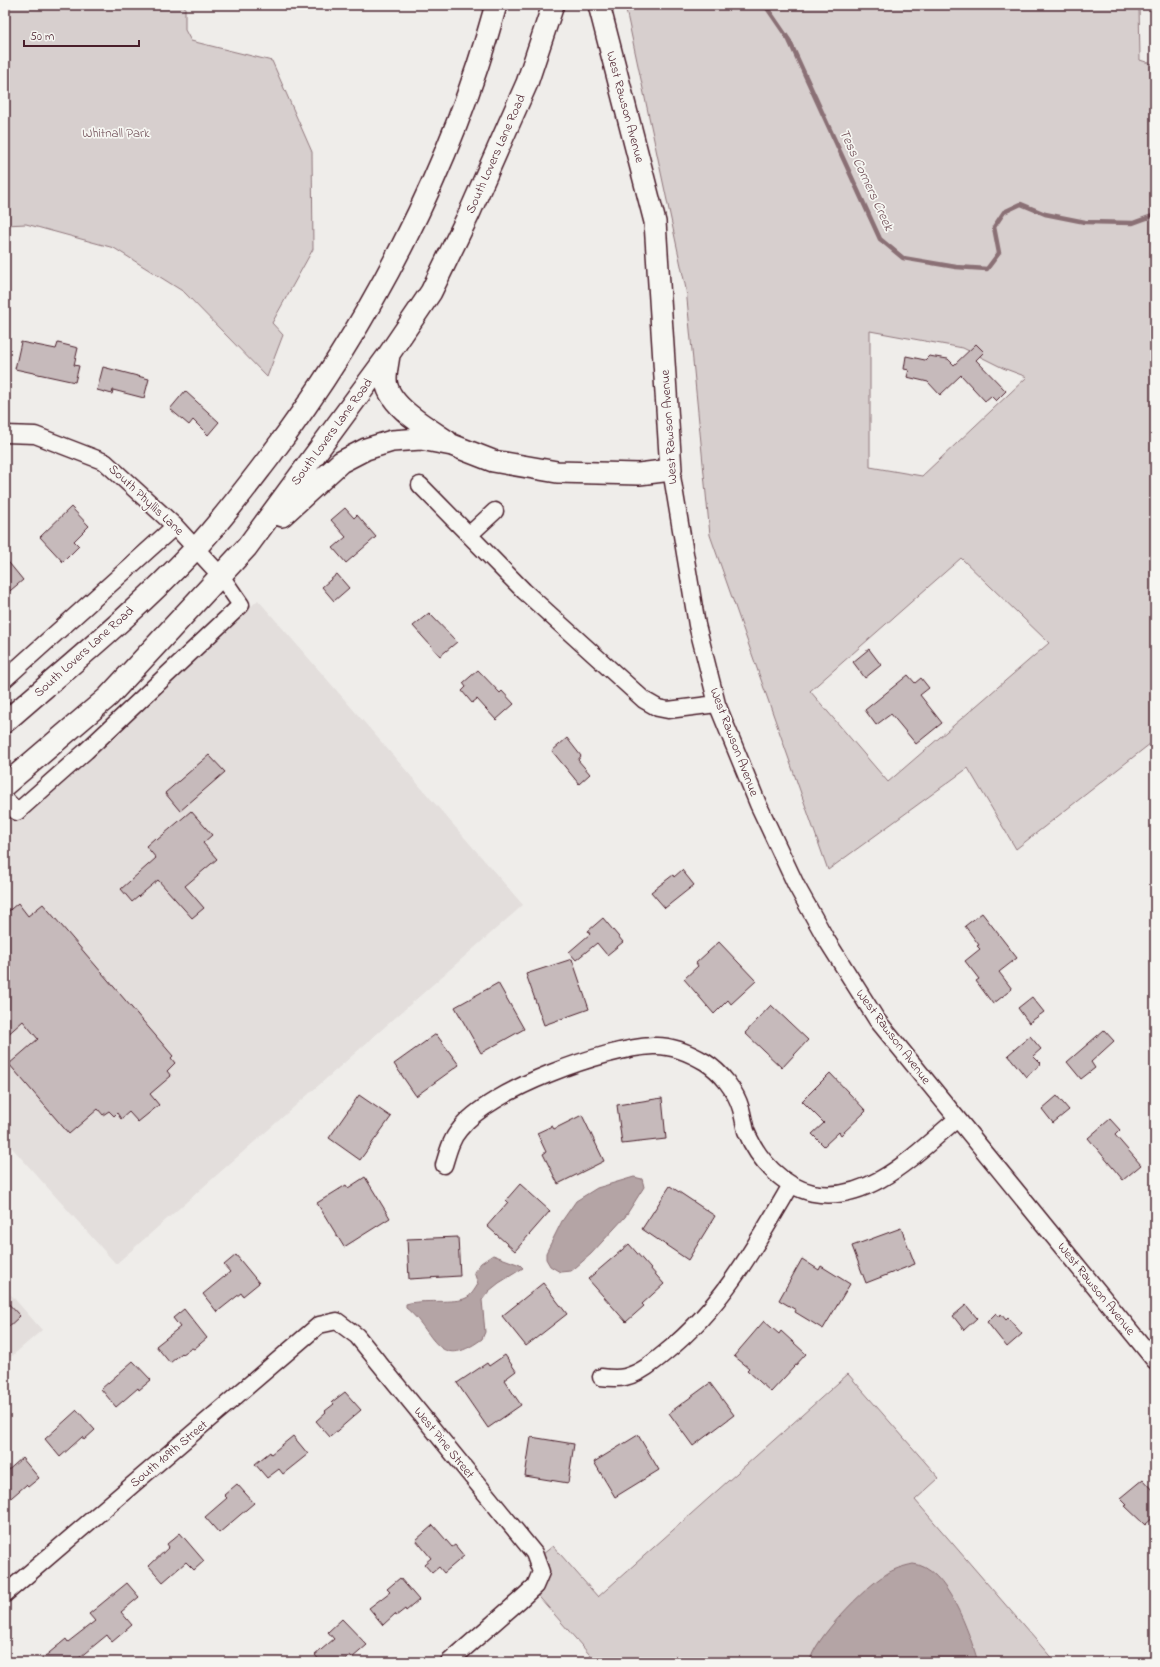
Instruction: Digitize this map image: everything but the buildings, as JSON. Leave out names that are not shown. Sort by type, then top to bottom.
[{"type":"main road","name":"South Lovers Lane Road","points":[[5,785],[108,697],[208,562],[234,503],[302,415],[362,321],[415,222],[448,144],[484,48],[496,5]]},
{"type":"main road","name":"South Lovers Lane Road","points":[[5,722],[155,589],[208,562],[247,547],[389,354],[431,292],[470,214],[527,83],[554,5]]},
{"type":"main road","name":"West Rawson Avenue","points":[[598,5],[655,222],[670,470]]},
{"type":"main road","points":[[389,354],[386,380],[391,398],[413,417],[452,445]]},
{"type":"main road","points":[[247,547],[341,462],[366,449],[392,441],[421,439],[452,445],[493,460],[557,472],[639,474],[670,470]]},
{"type":"street","name":"South Phyllis Lane","points":[[5,434],[35,435],[105,462],[175,526],[208,562],[241,605],[86,751],[17,812],[5,799]]},
{"type":"street","name":"West Rawson Avenue","points":[[670,470],[697,625],[717,704],[758,804],[796,885],[826,939],[877,1020],[1155,1361]]},
{"type":"street","points":[[420,485],[524,591],[644,700],[658,708],[668,710],[717,704]]},
{"type":"street","points":[[469,535],[495,511]]},
{"type":"street","points":[[5,680],[175,526]]},
{"type":"street","points":[[444,1165],[452,1140],[460,1128],[469,1118],[500,1098],[532,1082],[569,1067],[622,1051],[652,1046],[681,1050],[716,1070],[737,1099],[747,1131],[763,1160],[781,1178],[791,1185],[803,1190],[827,1195],[847,1193],[863,1189],[896,1169],[957,1119]]},
{"type":"street","points":[[601,1377],[618,1378],[640,1371],[664,1354],[691,1330],[716,1302],[749,1256],[791,1185]]},
{"type":"street","name":"West Pine Street","points":[[337,1321],[357,1336],[534,1553],[541,1572],[535,1586],[449,1662]]},
{"type":"street","name":"South 109th Street","points":[[5,1594],[319,1325],[337,1321]]},
{"type":"shaded area","points":[[258,600],[523,905],[116,1264],[5,1140],[5,814],[11,818],[19,818],[35,809]]},
{"type":"shaded area","points":[[634,1177],[642,1179],[644,1187],[625,1217],[591,1254],[571,1271],[560,1272],[550,1266],[546,1259],[546,1253],[562,1221],[576,1201],[597,1188]]},
{"type":"shaded area","points":[[493,1255],[520,1265],[523,1268],[499,1283],[489,1291],[482,1300],[485,1332],[482,1339],[467,1348],[455,1352],[445,1350],[438,1345],[416,1317],[406,1308],[406,1304],[454,1301],[468,1297],[478,1284],[474,1272],[481,1263]]},
{"type":"shaded area","points":[[5,1288],[42,1330],[5,1362]]},
{"type":"shaded area","points":[[913,1564],[925,1568],[936,1576],[946,1589],[963,1620],[978,1662],[810,1662],[820,1641],[853,1602],[876,1581],[888,1573]]},
{"type":"green space","name":"Whitnall Park","points":[[5,5],[185,5],[185,30],[191,41],[272,61],[312,152],[313,249],[272,323],[283,335],[267,377],[184,292],[114,248],[26,224],[5,225]]},
{"type":"green space","points":[[625,5],[1139,5],[1140,60],[1155,65],[1155,740],[1016,849],[968,768],[828,870],[710,535],[686,289]],"holes":[[[870,331],[963,348],[1003,368],[1027,377],[922,476],[870,467]],[[961,558],[1049,643],[888,782],[810,691]]]},
{"type":"green space","points":[[848,1374],[939,1478],[915,1500],[1055,1662],[596,1662],[534,1591],[548,1577],[548,1564],[543,1554],[553,1546],[598,1597]]},
{"type":"waterway","name":"Tess Corners Creek","points":[[765,5],[789,40],[880,239],[903,258],[956,267],[987,269],[999,253],[994,227],[1004,212],[1021,204],[1045,214],[1085,222],[1133,223],[1155,215]]}]
